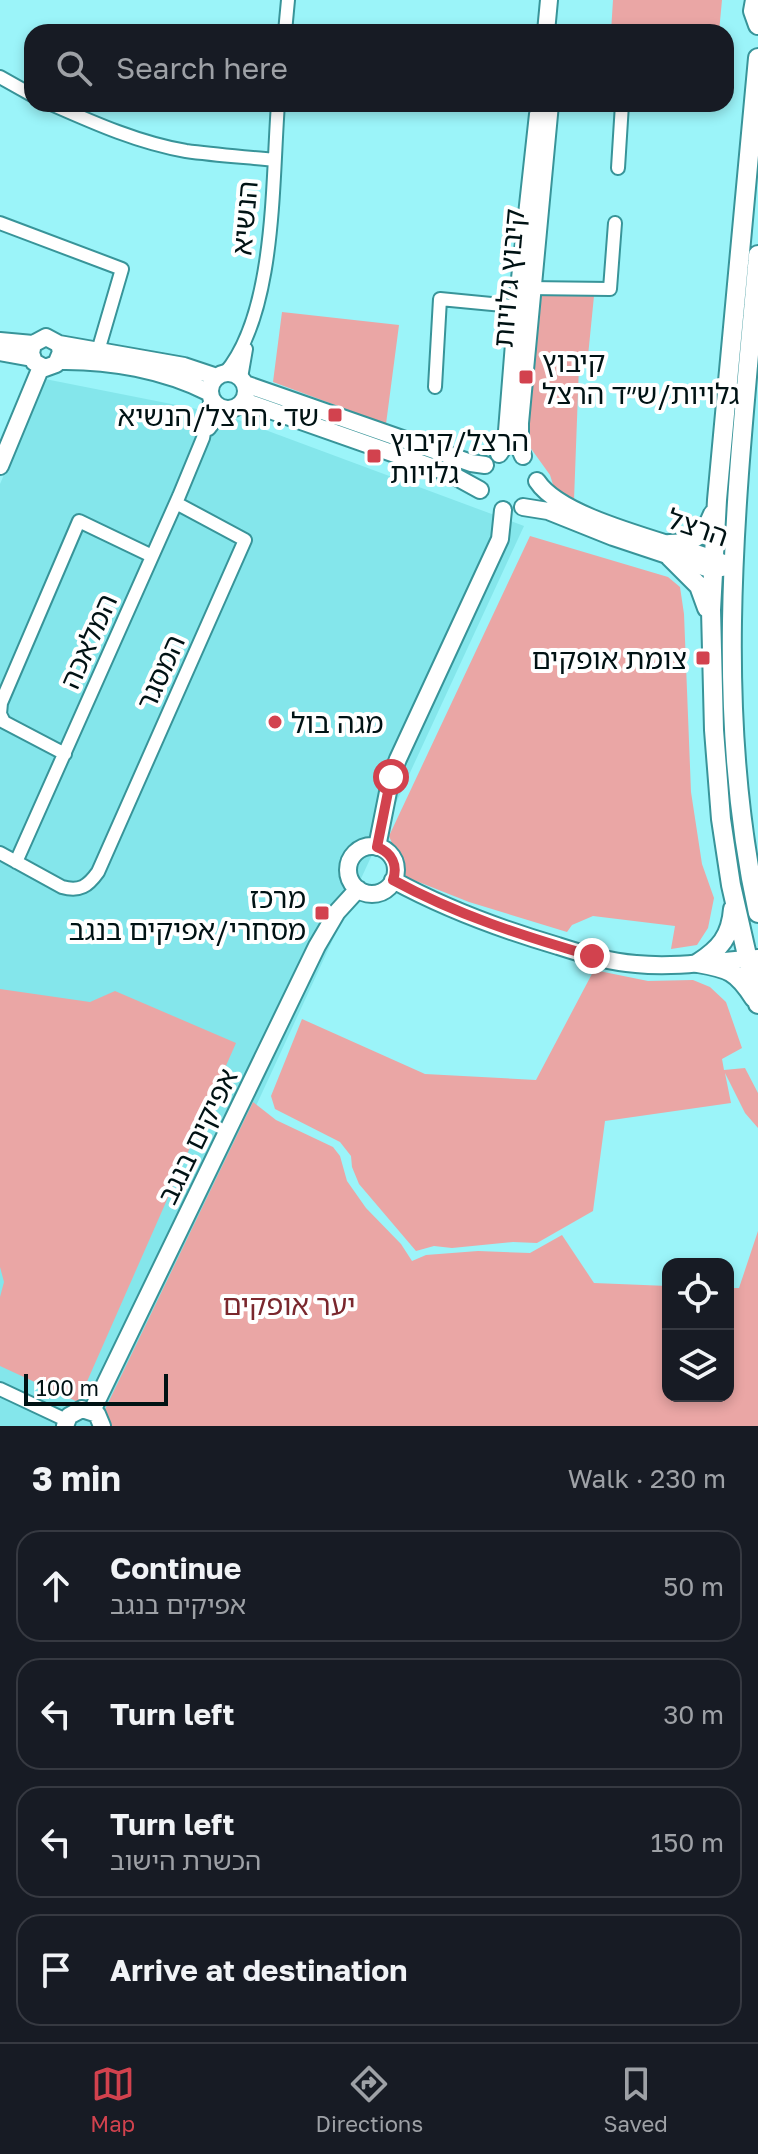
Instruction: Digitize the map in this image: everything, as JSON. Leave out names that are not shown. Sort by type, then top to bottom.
[{"type":"main road","points":[[755,0],[753,11],[758,25]]},
{"type":"main road","points":[[758,58],[717,500],[711,626],[717,778],[733,894],[753,959],[758,1004]]},
{"type":"main road","points":[[758,255],[732,566],[732,689],[737,776],[758,913]]},
{"type":"main road","points":[[711,626],[699,586],[670,550],[702,533],[709,525],[717,500]]},
{"type":"main road","points":[[698,963],[723,943],[732,923],[733,894]]},
{"type":"main road","points":[[698,963],[730,970],[744,983],[758,1004]]},
{"type":"street","points":[[286,24],[288,0]]},
{"type":"street","points":[[547,24],[549,0]]},
{"type":"street","points":[[557,24],[559,0]]},
{"type":"street","points":[[0,77],[24,90]]},
{"type":"street","points":[[71,112],[125,134],[187,151],[274,160]]},
{"type":"street","name":"הנשיא","points":[[232,378],[258,300],[264,265],[277,112]]},
{"type":"street","name":"קיבוץ גלויות","points":[[527,288],[538,112]]},
{"type":"street","name":"קיבוץ גלויות","points":[[499,454],[505,445],[549,112]]},
{"type":"street","points":[[618,168],[622,112]]},
{"type":"street","points":[[0,223],[122,269],[98,351]]},
{"type":"street","points":[[527,288],[610,289],[615,223]]},
{"type":"street","points":[[435,387],[440,299],[524,307]]},
{"type":"street","name":"קיבוץ גלויות","points":[[523,456],[520,423],[524,307]]},
{"type":"street","points":[[0,466],[35,356],[46,337],[59,352],[178,378],[210,395]]},
{"type":"street","points":[[0,341],[35,356],[49,368],[59,352]]},
{"type":"street","points":[[59,352],[98,351],[232,378],[471,463],[485,465]]},
{"type":"street","points":[[0,352],[35,356]]},
{"type":"street","points":[[232,378],[247,392],[244,401],[235,408],[224,409],[214,403],[210,395],[211,384],[232,378]]},
{"type":"street","name":"המלאכה","points":[[16,862],[176,503],[203,438],[210,395]]},
{"type":"street","points":[[244,401],[449,473],[480,490],[489,503],[503,510],[523,507],[534,496],[537,481],[531,463],[523,456],[507,452],[485,465],[479,481],[480,490]]},
{"type":"street","name":"המלאכה","points":[[203,438],[224,409]]},
{"type":"street","name":"הרצל","points":[[537,481],[545,493],[561,503],[670,550]]},
{"type":"street","name":"המסגר","points":[[16,862],[62,887],[81,889],[98,872],[245,540],[176,503]]},
{"type":"street","name":"הרצל","points":[[523,507],[548,511],[598,532],[712,564],[732,566]]},
{"type":"street","points":[[377,847],[398,759],[500,539],[503,510]]},
{"type":"street","points":[[65,754],[4,722],[0,714],[1,703],[79,521],[152,556]]},
{"type":"street","points":[[377,847],[386,851],[395,867],[393,880],[380,893],[366,893],[358,889],[350,878],[351,860],[360,850],[377,847]]},
{"type":"street","points":[[0,853],[16,862]]},
{"type":"street","points":[[393,880],[465,916],[592,956],[632,964],[678,966],[753,959]]},
{"type":"street","name":"אפיקים בנגב","points":[[92,1411],[317,946],[337,912],[358,889]]},
{"type":"street","points":[[0,1389],[66,1423],[77,1410],[92,1411],[97,1414],[102,1426]]},
{"type":"shaded area","points":[[45,379],[222,414],[524,526],[108,1426],[0,1426],[0,484]]},
{"type":"green space","points":[[613,0],[722,0],[720,24],[612,24]]},
{"type":"green space","points":[[542,293],[594,296],[587,366],[579,366],[574,500],[555,491],[550,475],[527,443]]},
{"type":"green space","points":[[282,312],[399,325],[386,424],[273,382]]},
{"type":"green space","points":[[530,536],[668,577],[680,587],[684,614],[691,792],[702,864],[714,898],[708,928],[697,945],[671,949],[675,926],[593,916],[572,925],[567,932],[469,902],[406,877],[389,836]]},
{"type":"green space","points":[[594,970],[648,981],[693,980],[710,987],[726,1002],[742,1048],[722,1059],[724,1070],[745,1068],[758,1093],[758,1128],[745,1113],[725,1073],[731,1103],[605,1121],[593,1211],[537,1243],[513,1242],[452,1248],[434,1246],[416,1251],[359,1184],[351,1156],[340,1142],[275,1109],[271,1096],[302,1019],[425,1074],[536,1080]]},
{"type":"green space","points":[[0,989],[90,1002],[115,991],[236,1043],[78,1402],[0,1366],[0,1297],[4,1282],[0,1267]]},
{"type":"green space","name":"יער אופקים","points":[[253,1102],[276,1120],[333,1147],[340,1156],[347,1181],[412,1261],[426,1255],[478,1251],[530,1253],[562,1235],[594,1283],[662,1286],[662,1402],[734,1402],[734,1288],[739,1288],[758,1231],[758,1426],[97,1426]]},
{"type":"place","name":"קיבוץ גלויות/ש״ד הרצל","points":[[526,377]]},
{"type":"place","name":"שד. הרצל/הנשיא","points":[[335,415]]},
{"type":"place","name":"הרצל/קיבוץ גלויות","points":[[374,456]]},
{"type":"place","name":"צומת אופקים","points":[[703,658]]},
{"type":"place","name":"מגה בול","points":[[275,722]]},
{"type":"place","name":"מרכז מסחרי/אפיקים בנגב","points":[[322,913]]},
{"type":"route","points":[[391,777],[377,847],[392,858],[395,867],[393,880],[452,911],[491,926],[592,956]]}]
